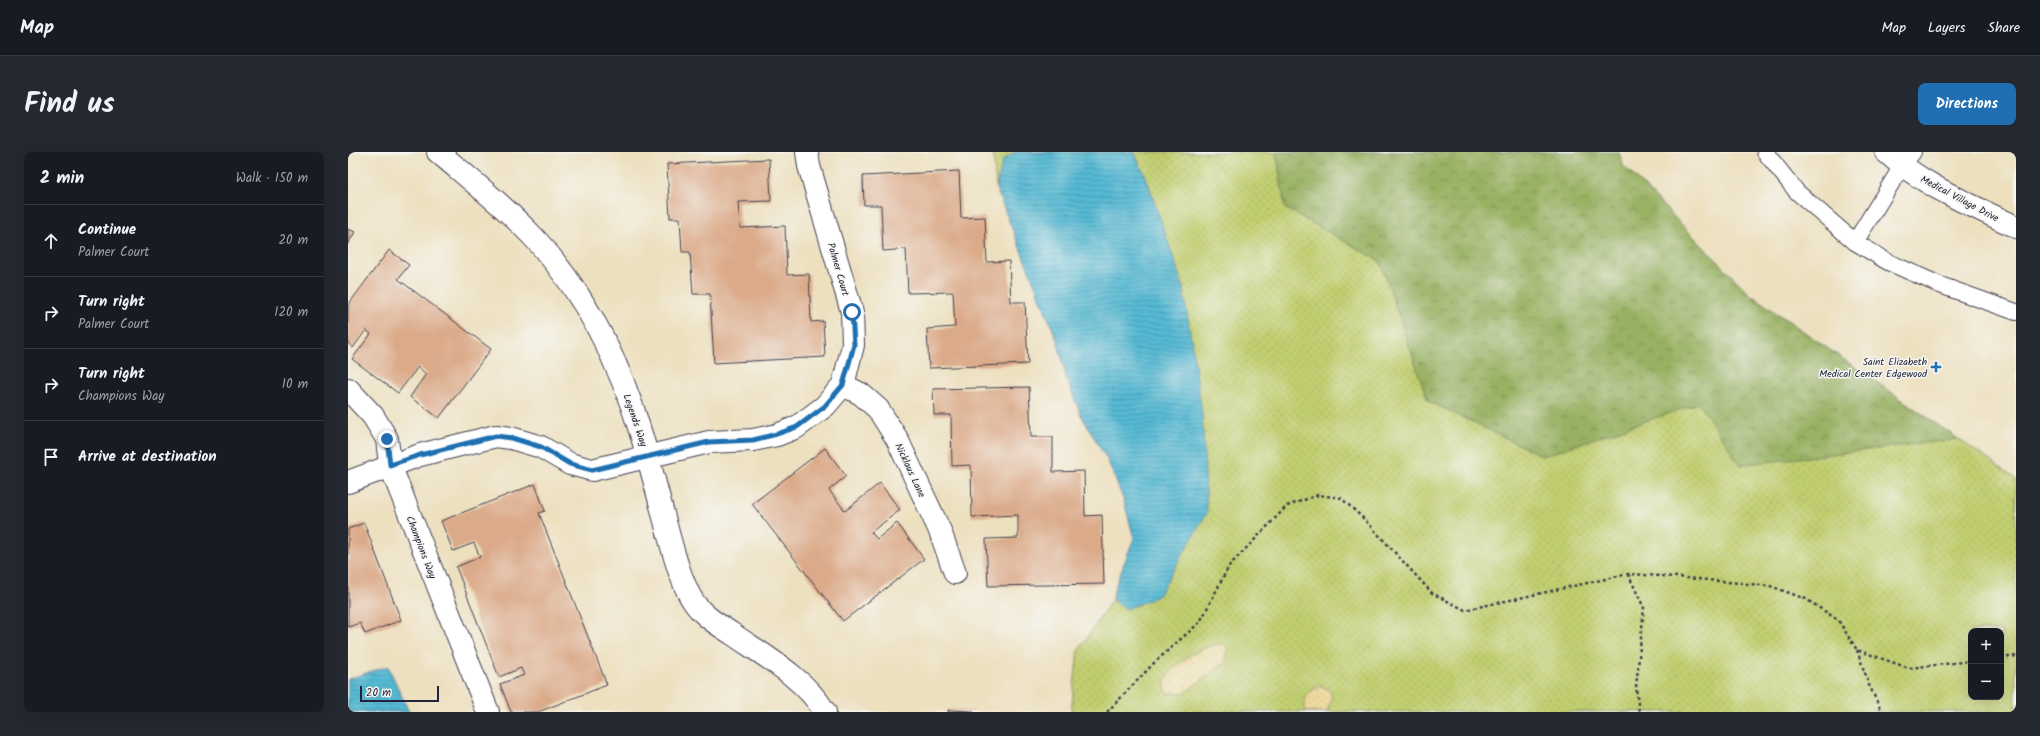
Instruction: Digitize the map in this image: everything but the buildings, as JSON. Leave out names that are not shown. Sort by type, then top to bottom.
[{"type":"street","name":"Legends Way","points":[[438,152],[495,201],[537,241],[560,270],[587,309],[606,344],[633,407],[648,456],[674,557],[690,596],[705,616],[799,680],[817,699],[825,712]]},
{"type":"street","name":"Palmer Court","points":[[348,482],[420,455],[496,436],[512,438],[541,447],[570,464],[592,470],[709,442],[753,440],[797,427],[825,406],[843,385],[854,345],[852,312],[809,166],[807,152]]},
{"type":"street","name":"Medical Village Drive","points":[[1886,152],[1908,159],[1944,192],[2016,227]]},
{"type":"street","name":"Nicklaus Lane","points":[[843,385],[861,394],[878,409],[897,439],[940,531],[955,573]]},
{"type":"street","name":"Champions Way","points":[[348,390],[373,416],[387,439],[390,465],[488,712]]},
{"type":"lane","points":[[1765,152],[1797,192],[1856,242],[1888,262],[1940,285],[2016,312]]},
{"type":"lane","points":[[1856,242],[1908,159]]},
{"type":"path","points":[[1107,712],[1155,662],[1200,622],[1229,566],[1287,506],[1318,496],[1341,498],[1364,519],[1432,593],[1465,610],[1628,574],[1770,586],[1806,599],[1838,620],[1857,650],[1869,685],[1882,712]]},
{"type":"path","points":[[1628,574],[1644,608],[1636,687],[1639,712]]},
{"type":"path","points":[[1857,650],[1910,668],[1968,661]]},
{"type":"path","points":[[2004,658],[2016,656]]},
{"type":"green space","points":[[993,152],[1545,152],[2016,479],[2016,712],[1071,712],[1078,651],[1112,600],[1115,587],[1134,538],[1124,501],[1108,461],[1081,415],[1067,380],[1058,342],[996,188]]},
{"type":"green space","points":[[1276,152],[1619,152],[1623,165],[1752,296],[1958,439],[1740,465],[1699,403],[1543,456],[1428,401],[1380,261],[1285,208]]},
{"type":"sand","points":[[1217,644],[1225,644],[1228,649],[1225,663],[1184,693],[1167,693],[1164,682],[1168,675],[1180,663],[1194,653]]},
{"type":"sand","points":[[1320,686],[1328,690],[1331,696],[1330,704],[1326,712],[1306,712],[1305,703],[1307,696]]},
{"type":"water","points":[[1016,152],[1134,152],[1146,177],[1183,286],[1202,412],[1207,513],[1158,596],[1127,609],[1112,600],[1115,587],[1134,538],[1124,501],[1108,461],[1081,415],[1067,380],[1058,342],[996,188],[1003,160]]},
{"type":"water","points":[[388,666],[409,712],[348,712],[348,679]]},
{"type":"place","name":"Saint Elizabeth Medical Center Edgewood","points":[[1936,367]]},
{"type":"route","points":[[387,439],[390,465],[420,455],[496,436],[512,438],[541,447],[570,464],[592,470],[709,442],[753,440],[777,434],[797,427],[825,406],[843,385],[854,345],[852,312]]}]
